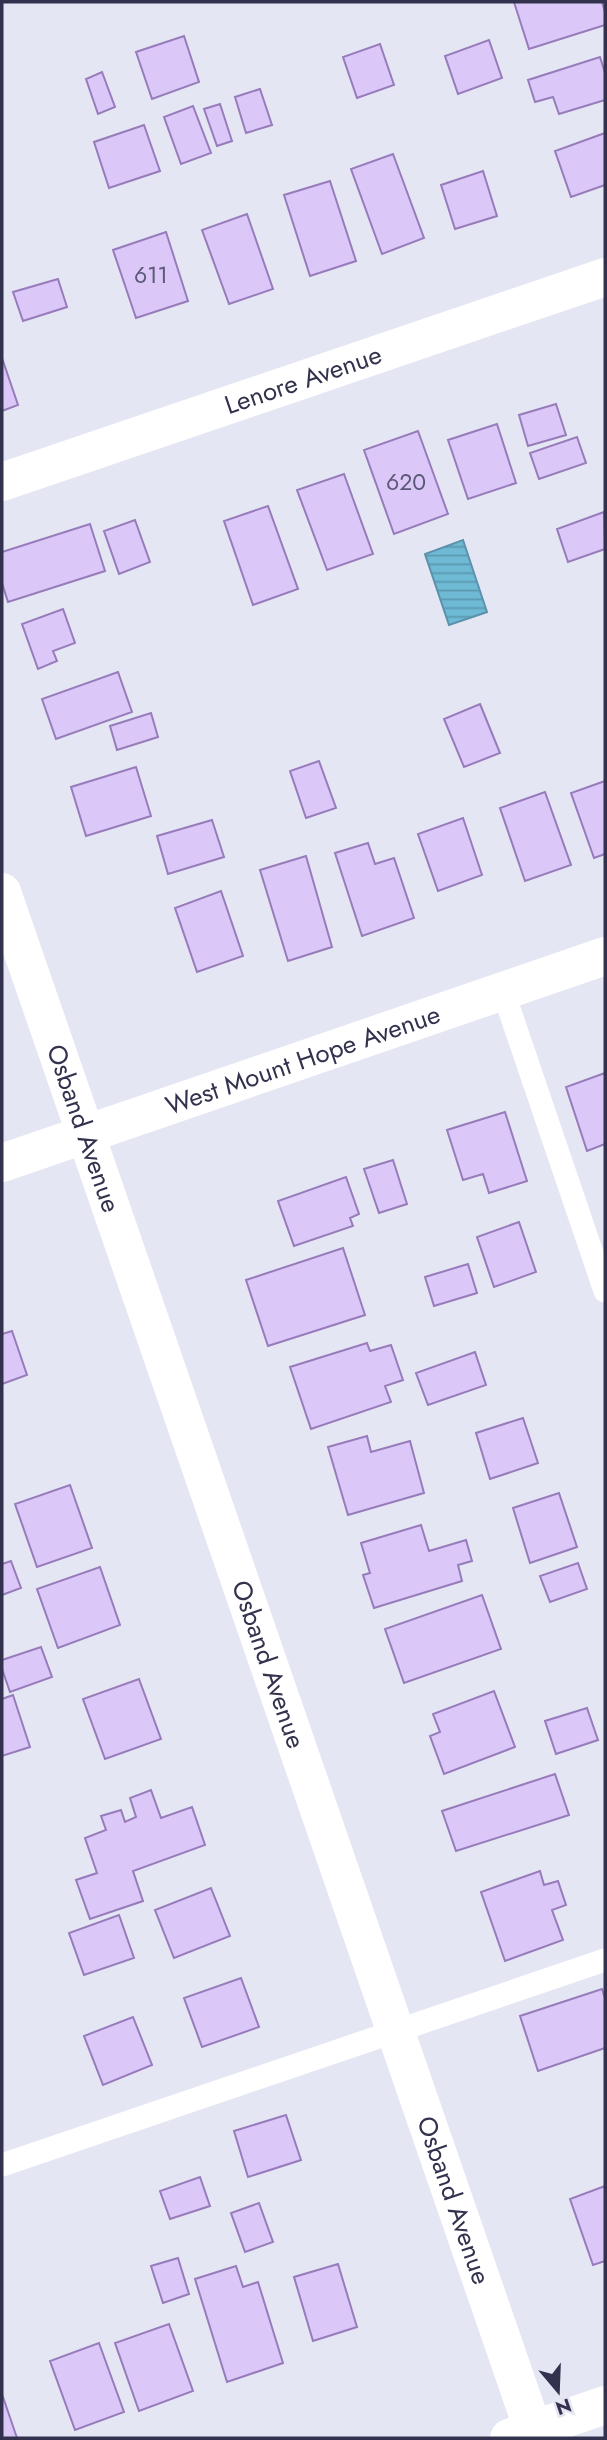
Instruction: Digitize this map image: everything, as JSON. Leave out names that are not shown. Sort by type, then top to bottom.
[{"type":"street","name":"Lenore Avenue","points":[[2,482],[605,277]]},
{"type":"street","name":"Osband Avenue","points":[[2,892],[395,2031],[526,2436]]},
{"type":"street","name":"West Mount Hope Avenue","points":[[2,1163],[605,956]]},
{"type":"street","points":[[526,2436],[605,2405]]},
{"type":"lane","points":[[503,991],[605,1291]]},
{"type":"lane","points":[[2,2165],[605,1960]]},
{"type":"water","points":[[463,540],[487,612],[449,625],[425,554]]},
{"type":"building","points":[[514,2],[602,2],[605,25],[529,49]]},
{"type":"building","points":[[184,36],[199,82],[152,99],[136,52]]},
{"type":"building","points":[[489,40],[502,78],[458,94],[445,56]]},
{"type":"building","points":[[380,44],[394,85],[357,98],[343,57]]},
{"type":"building","points":[[600,57],[605,73],[605,100],[559,114],[553,97],[535,102],[528,80]]},
{"type":"building","points":[[102,72],[115,107],[98,114],[86,79]]},
{"type":"building","points":[[260,89],[272,125],[246,133],[235,97]]},
{"type":"building","points":[[220,104],[232,141],[217,146],[204,109]]},
{"type":"building","points":[[193,106],[211,153],[181,164],[164,117]]},
{"type":"building","points":[[144,125],[160,171],[109,188],[94,142]]},
{"type":"building","points":[[605,133],[605,185],[571,197],[555,151]]},
{"type":"building","points":[[393,154],[424,238],[382,254],[351,169]]},
{"type":"building","points":[[483,171],[497,216],[455,229],[441,185]]},
{"type":"building","points":[[330,181],[356,261],[310,276],[284,195]]},
{"type":"building","points":[[247,214],[273,289],[229,304],[202,230]]},
{"type":"building","points":[[166,232],[188,301],[136,318],[113,250]]},
{"type":"building","points":[[58,279],[67,307],[23,321],[13,292]]},
{"type":"building","points":[[2,358],[18,405],[2,411]]},
{"type":"building","points":[[556,404],[566,435],[528,446],[519,415]]},
{"type":"building","points":[[497,424],[516,483],[468,499],[448,440]]},
{"type":"building","points":[[418,431],[448,514],[394,534],[364,450]]},
{"type":"building","points":[[577,437],[586,463],[539,479],[530,453]]},
{"type":"building","points":[[344,474],[373,554],[327,570],[297,490]]},
{"type":"building","points":[[268,506],[298,589],[253,605],[224,521]]},
{"type":"building","points":[[604,512],[605,549],[568,562],[557,529]]},
{"type":"building","points":[[135,520],[150,562],[119,574],[104,531]]},
{"type":"building","points":[[90,524],[105,571],[8,602],[2,583],[2,552]]},
{"type":"building","points":[[63,609],[75,643],[53,651],[57,661],[38,669],[22,624]]},
{"type":"building","points":[[118,672],[132,712],[56,739],[42,699]]},
{"type":"building","points":[[480,704],[500,753],[464,767],[444,719]]},
{"type":"building","points":[[151,713],[158,737],[117,750],[110,726]]},
{"type":"building","points":[[319,761],[336,808],[306,818],[290,771]]},
{"type":"building","points":[[136,767],[151,816],[86,836],[71,787]]},
{"type":"building","points":[[605,781],[605,854],[594,858],[571,793]]},
{"type":"building","points":[[545,792],[571,865],[525,881],[500,808]]},
{"type":"building","points":[[463,818],[482,875],[438,891],[418,834]]},
{"type":"building","points":[[212,820],[224,857],[168,874],[157,836]]},
{"type":"building","points":[[368,843],[375,864],[394,858],[414,918],[362,936],[335,853]]},
{"type":"building","points":[[306,856],[332,947],[288,961],[260,870]]},
{"type":"building","points":[[221,891],[243,956],[197,972],[175,908]]},
{"type":"building","points":[[605,1073],[605,1144],[587,1151],[566,1087]]},
{"type":"building","points":[[505,1112],[527,1181],[489,1193],[483,1174],[463,1180],[447,1130]]},
{"type":"building","points":[[393,1160],[407,1204],[379,1213],[364,1169]]},
{"type":"building","points":[[346,1177],[359,1214],[350,1218],[353,1226],[294,1246],[278,1201]]},
{"type":"building","points":[[519,1222],[536,1272],[494,1287],[477,1237]]},
{"type":"building","points":[[343,1248],[365,1315],[268,1346],[246,1280]]},
{"type":"building","points":[[468,1264],[477,1293],[434,1306],[425,1277]]},
{"type":"building","points":[[12,1331],[27,1375],[2,1384],[2,1334]]},
{"type":"building","points":[[367,1343],[370,1351],[391,1345],[403,1380],[385,1386],[391,1402],[311,1429],[290,1367]]},
{"type":"building","points":[[475,1352],[486,1385],[428,1405],[416,1373]]},
{"type":"building","points":[[523,1418],[538,1463],[490,1479],[476,1433]]},
{"type":"building","points":[[367,1436],[371,1452],[410,1441],[424,1493],[348,1515],[328,1447]]},
{"type":"building","points":[[70,1485],[92,1548],[37,1567],[15,1504]]},
{"type":"building","points":[[559,1493],[577,1547],[530,1563],[513,1508]]},
{"type":"building","points":[[421,1525],[429,1551],[466,1540],[472,1561],[458,1565],[462,1581],[374,1608],[363,1575],[370,1573],[361,1543]]},
{"type":"building","points":[[11,1561],[21,1588],[2,1595],[2,1564]]},
{"type":"building","points":[[578,1563],[587,1589],[550,1602],[540,1576]]},
{"type":"building","points":[[100,1567],[120,1625],[58,1648],[37,1589]]},
{"type":"building","points":[[482,1595],[501,1649],[404,1683],[385,1629]]},
{"type":"building","points":[[41,1647],[52,1677],[10,1692],[2,1669],[2,1660]]},
{"type":"building","points":[[139,1679],[161,1739],[105,1759],[83,1699]]},
{"type":"building","points":[[494,1691],[515,1747],[444,1774],[430,1736],[440,1732],[433,1714]]},
{"type":"building","points":[[13,1695],[30,1747],[2,1756],[2,1699]]},
{"type":"building","points":[[587,1708],[598,1740],[556,1754],[545,1721]]},
{"type":"building","points":[[555,1774],[569,1815],[456,1851],[442,1811]]},
{"type":"building","points":[[151,1790],[161,1818],[192,1807],[205,1845],[133,1871],[143,1901],[90,1919],[76,1880],[97,1873],[85,1838],[106,1830],[101,1816],[121,1810],[125,1822],[136,1817],[130,1798]]},
{"type":"building","points":[[540,1871],[544,1885],[558,1881],[566,1905],[552,1910],[563,1940],[505,1961],[481,1892]]},
{"type":"building","points":[[211,1888],[230,1936],[174,1958],[155,1910]]},
{"type":"building","points":[[119,1915],[134,1958],[84,1975],[69,1933]]},
{"type":"building","points":[[241,1978],[259,2027],[202,2047],[184,1998]]},
{"type":"building","points":[[602,1989],[605,1998],[605,2048],[538,2071],[520,2016]]},
{"type":"building","points":[[133,2017],[152,2065],[103,2085],[84,2036]]},
{"type":"building","points":[[286,2115],[301,2160],[248,2177],[234,2131]]},
{"type":"building","points":[[200,2177],[210,2206],[170,2219],[160,2191]]},
{"type":"building","points":[[605,2186],[605,2261],[593,2265],[570,2199]]},
{"type":"building","points":[[259,2203],[273,2242],[245,2252],[231,2213]]},
{"type":"building","points":[[178,2258],[189,2294],[163,2303],[151,2266]]},
{"type":"building","points":[[338,2264],[357,2327],[313,2341],[294,2277]]},
{"type":"building","points":[[236,2266],[243,2287],[258,2282],[283,2363],[227,2382],[195,2279]]},
{"type":"building","points":[[169,2324],[193,2391],[139,2411],[115,2343]]},
{"type":"building","points":[[99,2343],[124,2412],[75,2430],[50,2361]]},
{"type":"building","points":[[2,2394],[17,2438],[2,2438]]}]
